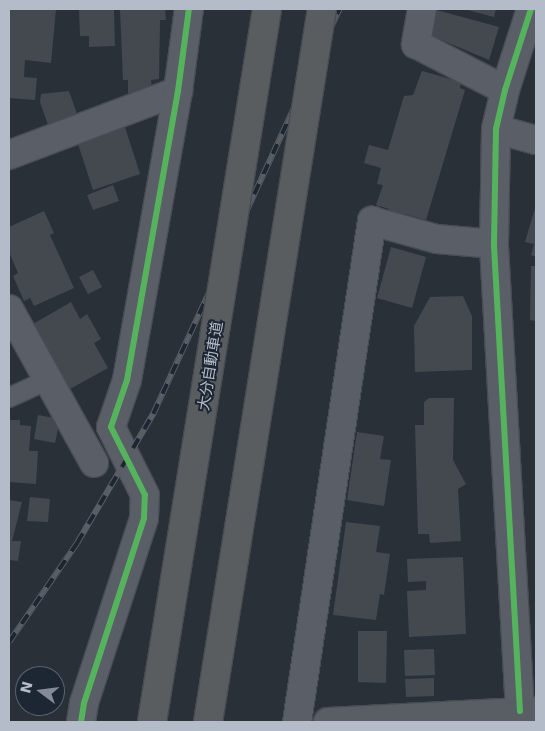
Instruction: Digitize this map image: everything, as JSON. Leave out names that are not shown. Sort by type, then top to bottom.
[{"type":"highway","name":"大分自動車道","points":[[152,722],[267,9]]},
{"type":"highway","points":[[208,722],[322,9]]},
{"type":"main road","points":[[328,722],[528,711]]},
{"type":"street","points":[[81,722],[84,703],[144,518],[145,495],[112,427],[127,380],[178,91],[189,9]]},
{"type":"street","points":[[422,9],[416,44],[505,90]]},
{"type":"street","points":[[528,711],[525,602],[494,244],[496,129],[505,90],[531,9]]},
{"type":"street","points":[[9,155],[178,91]]},
{"type":"street","points":[[496,129],[536,140]]},
{"type":"street","points":[[297,722],[372,221],[436,239],[494,244]]},
{"type":"street","points":[[9,309],[94,463]]},
{"type":"lane","points":[[9,397],[48,380]]},
{"type":"building","points":[[9,9],[56,9],[51,63],[25,60],[24,77],[37,78],[35,100],[9,98]]},
{"type":"building","points":[[79,9],[114,9],[115,46],[89,47],[89,36],[80,36]]},
{"type":"building","points":[[120,9],[165,9],[166,20],[160,20],[159,79],[151,80],[152,89],[128,97],[128,80],[123,80]]},
{"type":"building","points":[[433,9],[499,27],[489,60],[425,33]]},
{"type":"building","points":[[464,9],[496,9],[494,17]]},
{"type":"building","points":[[422,71],[461,82],[460,88],[465,90],[426,220],[405,214],[403,219],[387,214],[389,209],[376,205],[383,185],[377,184],[381,168],[364,163],[369,145],[388,150],[404,96],[413,95]]},
{"type":"building","points":[[69,91],[77,114],[48,125],[40,102],[41,94]]},
{"type":"building","points":[[125,127],[140,174],[93,190],[78,144]]},
{"type":"building","points":[[113,185],[119,201],[93,210],[87,195]]},
{"type":"building","points":[[536,205],[536,257],[531,255],[534,244],[525,242]]},
{"type":"building","points":[[44,211],[54,233],[50,235],[74,288],[34,306],[30,298],[24,301],[13,276],[18,273],[9,252],[9,227]]},
{"type":"building","points":[[391,247],[426,257],[412,308],[377,298]]},
{"type":"building","points":[[531,266],[536,266],[536,321],[530,320]]},
{"type":"building","points":[[93,270],[102,287],[88,294],[79,277]]},
{"type":"building","points":[[463,296],[472,316],[472,370],[415,372],[414,326],[430,297]]},
{"type":"building","points":[[71,302],[80,319],[87,314],[101,339],[94,343],[108,368],[70,389],[33,324]]},
{"type":"building","points":[[429,398],[454,398],[453,460],[466,484],[458,489],[461,541],[430,543],[429,534],[418,534],[415,425],[424,425],[424,402]]},
{"type":"building","points":[[38,415],[60,419],[55,443],[34,439]]},
{"type":"building","points":[[9,420],[20,420],[20,425],[31,426],[29,451],[38,451],[36,484],[9,482]]},
{"type":"building","points":[[357,432],[384,436],[380,459],[391,460],[384,506],[347,500]]},
{"type":"building","points":[[30,497],[50,499],[48,522],[27,521]]},
{"type":"building","points":[[9,500],[22,502],[12,541],[21,541],[18,561],[9,560]]},
{"type":"building","points":[[346,522],[380,526],[376,552],[390,554],[384,595],[380,594],[376,620],[333,615]]},
{"type":"building","points":[[463,557],[466,634],[409,637],[407,591],[426,590],[426,581],[408,582],[407,559]]},
{"type":"building","points":[[358,631],[387,631],[386,683],[358,682]]},
{"type":"building","points":[[434,649],[435,675],[405,676],[404,650]]},
{"type":"building","points":[[434,678],[434,696],[406,697],[405,679]]},
{"type":"railway","points":[[9,642],[77,543],[153,414],[339,9]]},
{"type":"cycle path","points":[[81,722],[84,703],[144,518],[145,495],[111,427],[127,380],[178,91],[189,9]]},
{"type":"cycle path","points":[[520,711],[494,244],[496,129],[505,90],[531,9]]}]
